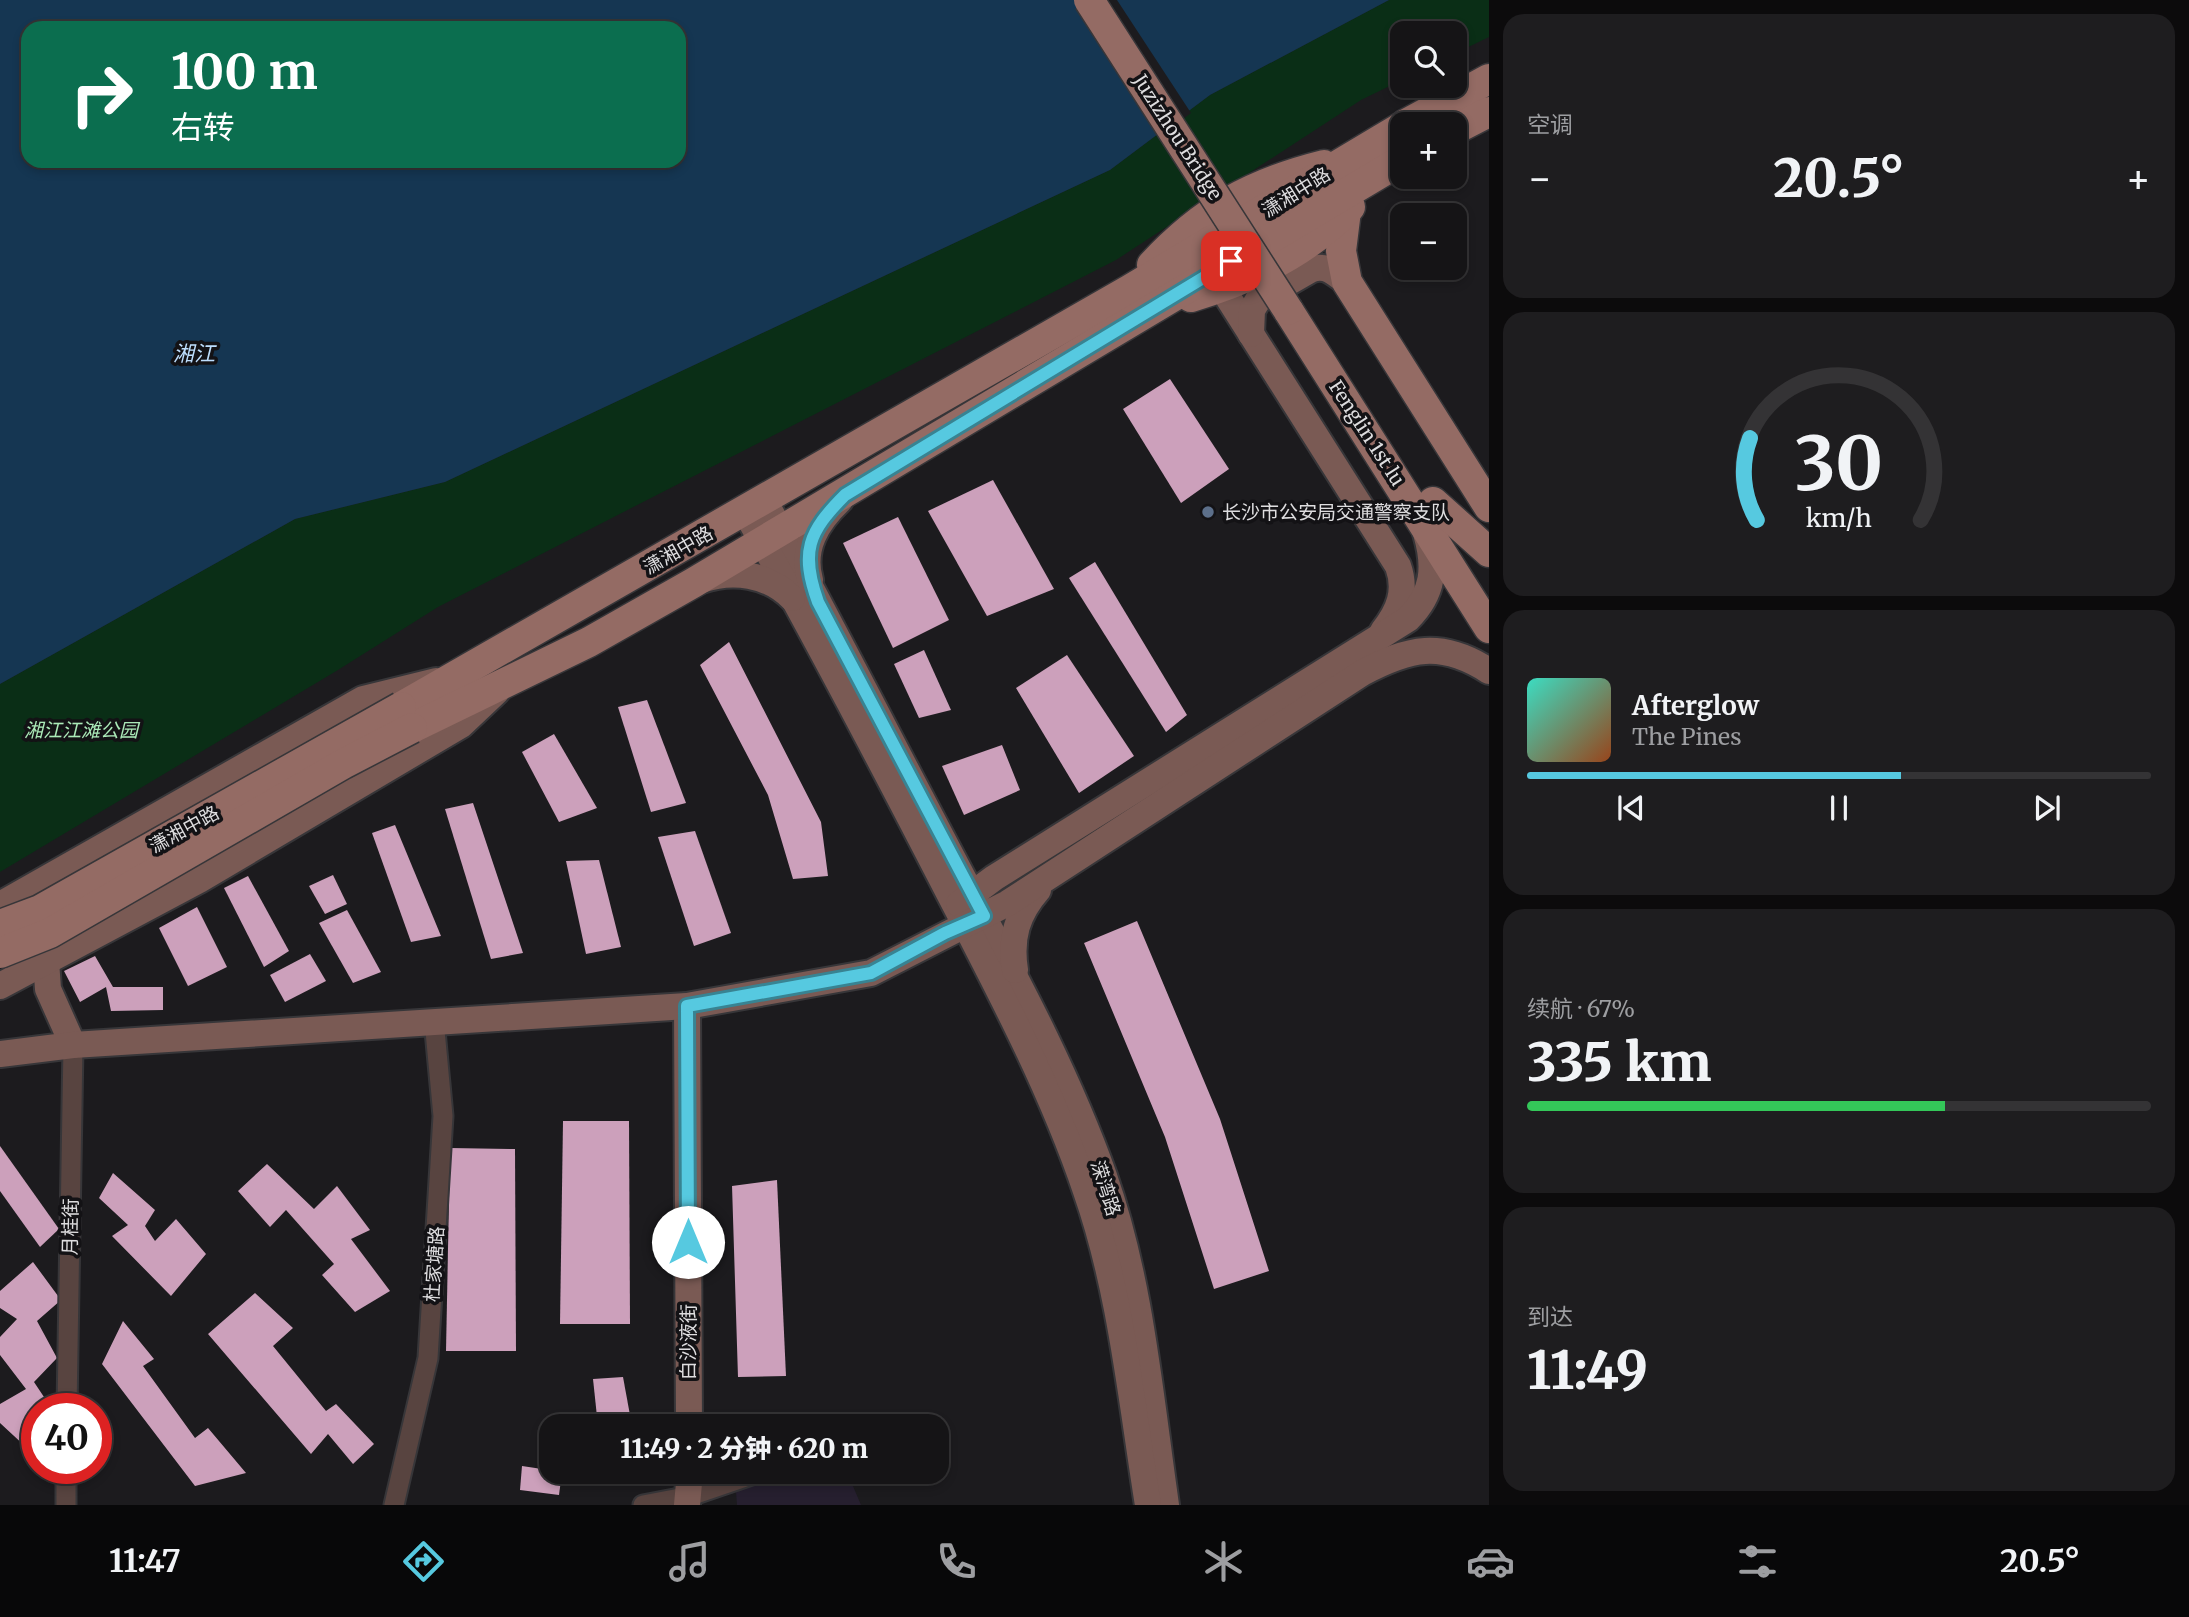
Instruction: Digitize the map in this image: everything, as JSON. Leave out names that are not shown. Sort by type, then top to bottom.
[{"type":"main road","name":"Juzizhou Bridge","points":[[1089,0],[1295,305]]},
{"type":"main road","name":"Juzizhou Bridge","points":[[1108,0],[1295,305]]},
{"type":"main road","name":"潇湘中路","points":[[1429,112],[1489,79]]},
{"type":"main road","points":[[1467,123],[1489,112]]},
{"type":"main road","name":"潇湘中路","points":[[2,911],[40,910],[406,717],[505,685],[693,583],[845,495],[1140,300],[1276,205],[1390,134]]},
{"type":"main road","points":[[1140,300],[1390,166]]},
{"type":"main road","points":[[1140,300],[1236,284],[1290,254],[1346,211],[1390,168]]},
{"type":"main road","points":[[1346,211],[1341,251],[1347,282],[1489,507]]},
{"type":"main road","points":[[1251,334],[1252,310],[1258,300],[1310,270],[1318,266],[1326,268],[1347,282]]},
{"type":"main road","points":[[1222,288],[1398,566],[1403,579],[1400,606],[1377,638]]},
{"type":"main road","name":"潇湘中路","points":[[0,953],[50,933],[343,764],[455,677],[755,505],[1140,300]]},
{"type":"main road","name":"Fenglin 1st lu","points":[[1295,305],[1427,508],[1489,587]]},
{"type":"main road","points":[[808,605],[807,550],[823,516],[845,495]]},
{"type":"main road","points":[[755,505],[969,910]]},
{"type":"main road","name":"Fenglin 1st lu","points":[[1427,508],[1489,628]]},
{"type":"main road","points":[[1427,508],[1489,552]]},
{"type":"main road","points":[[946,845],[964,864],[978,873],[989,874],[1018,863],[1377,638],[1418,609],[1430,588],[1432,559],[1427,508]]},
{"type":"main road","points":[[693,583],[728,574],[747,575],[779,587],[808,605],[946,845],[969,910],[1087,1192],[1117,1314],[1148,1505]]},
{"type":"main road","points":[[0,1054],[73,1045],[687,1006],[871,973],[969,910],[1051,875],[1362,673],[1392,657],[1415,650],[1434,650],[1464,658],[1489,671]]},
{"type":"main road","points":[[73,1045],[48,989],[46,961],[2,911],[363,699],[455,677]]},
{"type":"main road","points":[[0,986],[199,880],[461,724],[505,685]]},
{"type":"main road","points":[[969,910],[1018,863]]},
{"type":"main road","points":[[1024,993],[1016,972],[1013,938],[1023,910],[1051,875]]},
{"type":"main road","name":"溁湾路","points":[[969,910],[1024,993],[1077,1105],[1105,1178],[1128,1256],[1145,1350],[1166,1505]]},
{"type":"main road","name":"白沙液街","points":[[687,1006],[689,1414]]},
{"type":"street","name":"杜家塘路","points":[[394,1505],[428,1358],[443,1116],[435,1020]]},
{"type":"street","name":"月桂街","points":[[67,1393],[73,1045]]},
{"type":"street","points":[[66,1484],[66,1505]]},
{"type":"street","points":[[643,1505],[715,1484]]},
{"type":"shaded area","points":[[755,1484],[852,1484],[861,1505],[737,1505],[736,1491]]},
{"type":"green space","name":"湘江江滩公园","points":[[1389,0],[1489,0],[1489,37],[1467,48],[1467,21],[1390,21],[1390,86],[1361,100],[1116,260],[438,607],[338,670],[0,872],[0,684],[295,519],[445,482],[1110,170],[1210,95]]},
{"type":"water","name":"湘江","points":[[0,0],[1389,0],[1210,95],[1110,170],[445,482],[295,519],[0,684]]},
{"type":"pier","points":[[1082,0],[1117,0],[1191,113],[1166,132]]},
{"type":"building","points":[[1170,379],[1229,469],[1181,503],[1123,409]]},
{"type":"building","points":[[993,480],[1054,589],[987,616],[928,511]]},
{"type":"building","points":[[898,517],[949,620],[893,648],[843,543]]},
{"type":"building","points":[[1095,562],[1187,715],[1166,732],[1069,578]]},
{"type":"building","points":[[729,642],[821,822],[828,876],[793,879],[768,795],[700,665]]},
{"type":"building","points":[[924,650],[951,710],[919,718],[894,664]]},
{"type":"building","points":[[1067,655],[1134,756],[1079,793],[1016,688]]},
{"type":"building","points":[[647,700],[686,803],[651,812],[618,707]]},
{"type":"building","points":[[554,734],[597,808],[559,822],[522,752]]},
{"type":"building","points":[[1002,745],[1020,790],[964,815],[942,766]]},
{"type":"building","points":[[473,803],[523,953],[491,959],[445,809]]},
{"type":"building","points":[[395,825],[441,936],[411,942],[372,833]]},
{"type":"building","points":[[695,831],[731,933],[694,946],[658,837]]},
{"type":"building","points":[[599,860],[621,947],[586,954],[566,861]]},
{"type":"building","points":[[333,875],[347,904],[325,914],[309,886]]},
{"type":"building","points":[[248,876],[289,951],[264,967],[224,888]]},
{"type":"building","points":[[197,907],[227,967],[188,986],[159,928]]},
{"type":"building","points":[[347,910],[381,972],[353,983],[319,923]]},
{"type":"building","points":[[1137,921],[1220,1119],[1269,1271],[1214,1289],[1165,1137],[1084,943]]},
{"type":"building","points":[[310,954],[326,981],[285,1002],[270,975]]},
{"type":"building","points":[[95,956],[113,987],[163,987],[163,1010],[111,1011],[106,987],[80,1002],[64,971]]},
{"type":"building","points":[[563,1121],[629,1121],[630,1324],[560,1324]]},
{"type":"building","points":[[0,1146],[59,1229],[40,1247],[0,1191]]},
{"type":"building","points":[[450,1148],[515,1149],[516,1351],[446,1351]]},
{"type":"building","points":[[267,1164],[314,1209],[337,1186],[370,1230],[351,1239],[390,1291],[355,1312],[322,1275],[334,1264],[286,1210],[270,1227],[238,1191]]},
{"type":"building","points":[[113,1173],[155,1210],[145,1226],[155,1241],[176,1219],[206,1254],[171,1296],[112,1236],[128,1225],[99,1198]]},
{"type":"building","points":[[777,1180],[786,1376],[738,1377],[732,1186]]},
{"type":"building","points":[[33,1262],[61,1300],[37,1321],[57,1358],[34,1382],[41,1393],[21,1393],[21,1442],[0,1423],[0,1404],[26,1389],[0,1355],[0,1337],[17,1319],[0,1308],[0,1291]]},
{"type":"building","points":[[255,1293],[293,1328],[273,1346],[326,1411],[336,1404],[374,1444],[353,1464],[328,1434],[311,1454],[208,1334]]},
{"type":"building","points":[[123,1321],[154,1359],[143,1366],[195,1438],[208,1428],[246,1473],[195,1486],[102,1364]]},
{"type":"building","points":[[623,1377],[630,1414],[597,1414],[593,1379]]},
{"type":"building","points":[[522,1466],[539,1469],[539,1484],[560,1484],[559,1495],[520,1490]]},
{"type":"place","name":"长沙市公安局交通警察支队","points":[[1208,512]]},
{"type":"route","points":[[688,1242],[687,1006],[871,973],[945,933],[984,916],[818,602],[807,569],[807,550],[814,532],[823,516],[845,495],[1231,261]]}]
